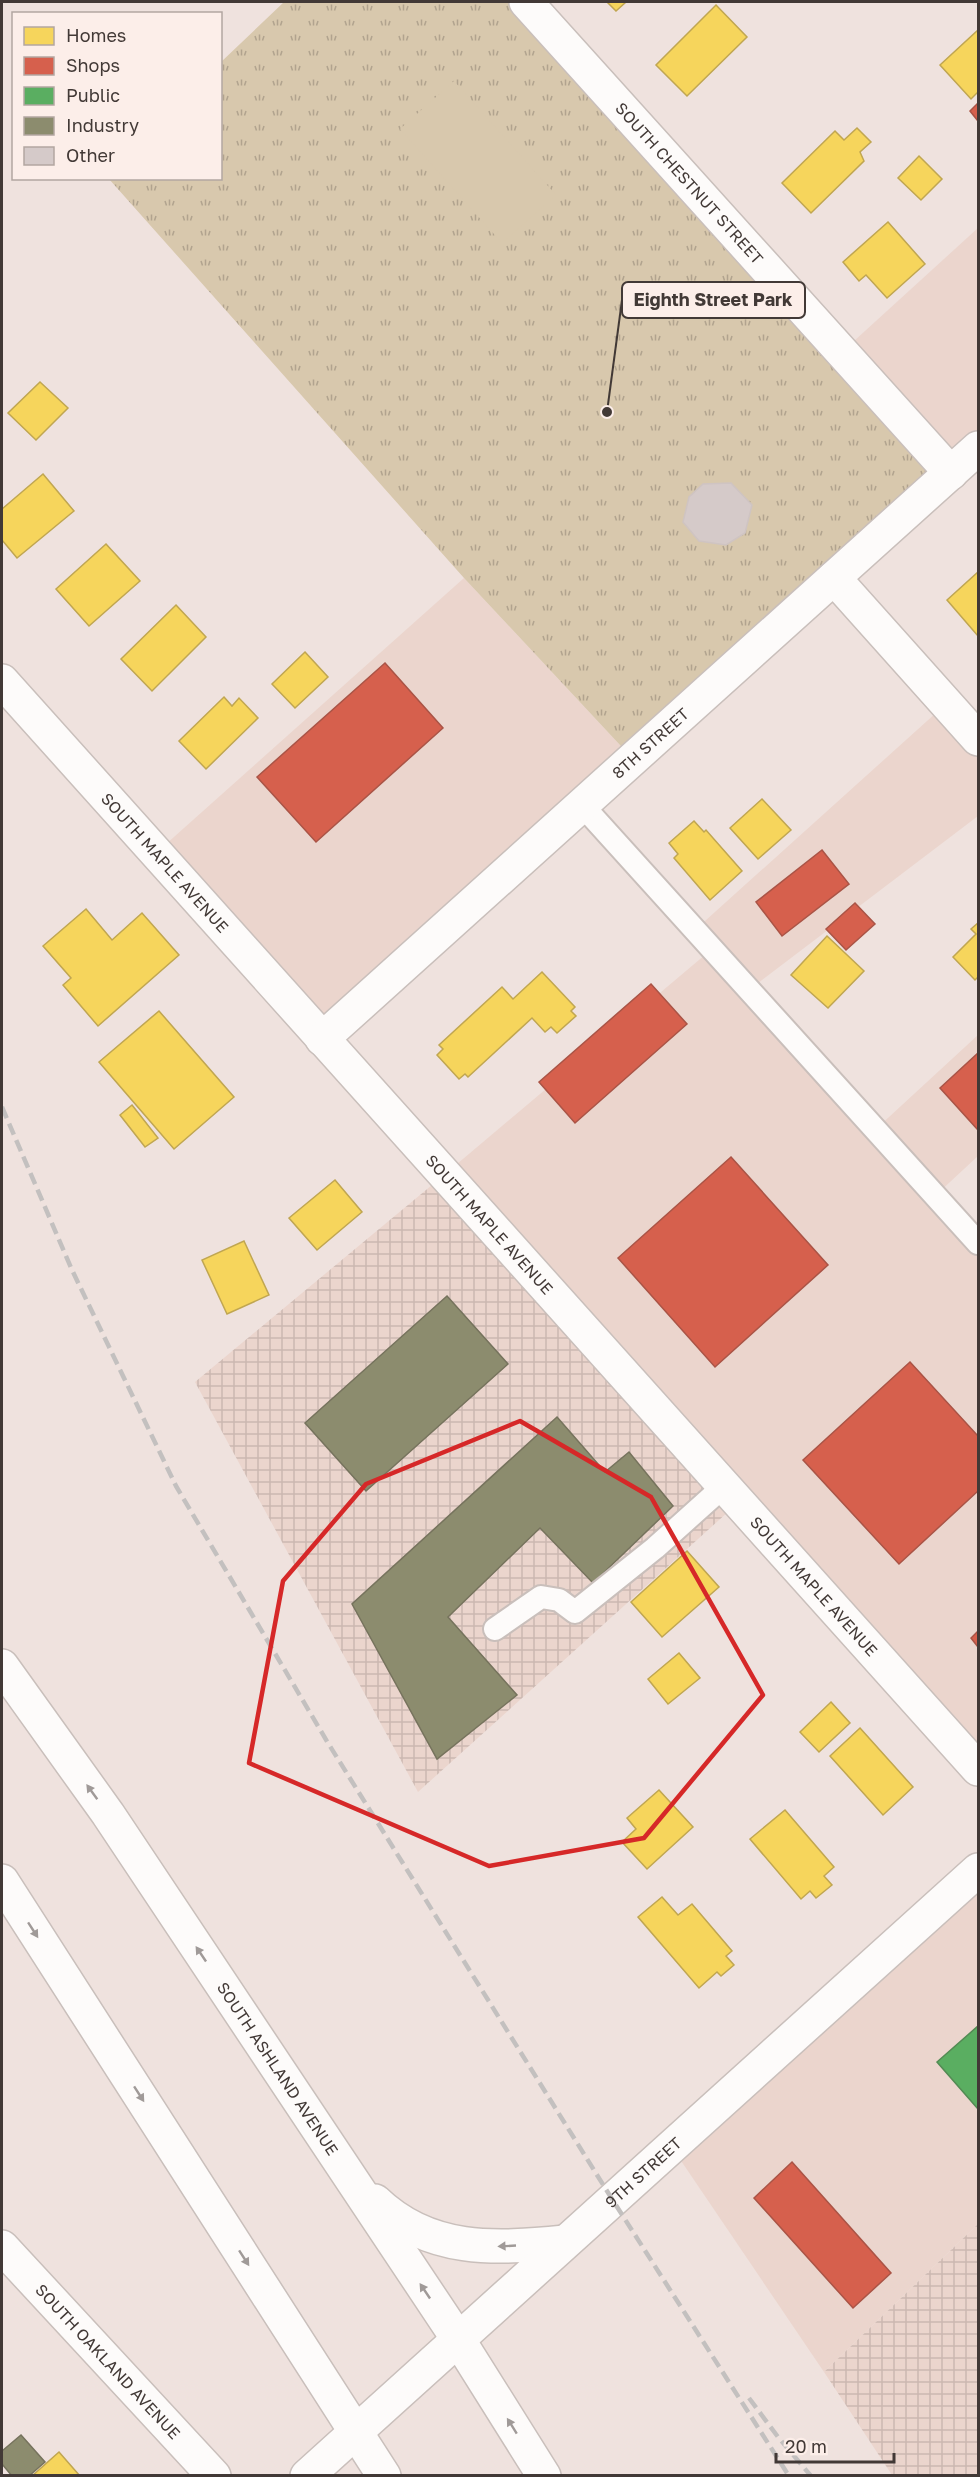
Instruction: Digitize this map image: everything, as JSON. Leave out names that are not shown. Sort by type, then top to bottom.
[{"type":"street","name":"SOUTH CHESTNUT STREET","points":[[526,2],[951,473]]},
{"type":"street","name":"8TH STREET","points":[[322,1039],[978,448]]},
{"type":"street","points":[[834,578],[978,739]]},
{"type":"street","name":"SOUTH MAPLE AVENUE","points":[[2,681],[978,1769]]},
{"type":"street","name":"SOUTH ASHLAND AVENUE","points":[[2,1666],[108,1814],[458,2339],[544,2475]]},
{"type":"street","name":"9TH STREET","points":[[307,2475],[978,1870]]},
{"type":"street","points":[[2,1881],[384,2475]]},
{"type":"street","points":[[350,2177],[391,2216],[416,2231],[435,2238],[490,2247],[565,2242]]},
{"type":"street","name":"SOUTH OAKLAND AVENUE","points":[[2,2247],[214,2475]]},
{"type":"lane","points":[[582,805],[978,1243]]},
{"type":"lane","points":[[495,1629],[541,1596],[559,1600],[575,1612],[655,1548],[724,1486]]},
{"type":"highlighted area","points":[[520,1421],[651,1497],[763,1695],[644,1838],[489,1866],[249,1763],[283,1581],[366,1484]]},
{"type":"shaded area","points":[[978,228],[978,448],[951,473],[842,352]]},
{"type":"shaded area","points":[[464,578],[633,759],[322,1039],[156,853]]},
{"type":"shaded area","points":[[947,703],[978,739],[978,816],[749,990],[876,1129],[978,1035],[978,1156],[936,1195],[978,1243],[978,1769],[444,1175],[712,949],[695,930]]},
{"type":"shaded area","points":[[444,1175],[739,1502],[418,1792],[195,1382]]},
{"type":"shaded area","points":[[978,1870],[978,2224],[824,2372],[671,2146]]},
{"type":"shaded area","points":[[978,2224],[978,2475],[892,2475],[824,2372]]},
{"type":"green space","points":[[284,2],[526,2],[951,473],[633,759],[464,578],[110,180],[222,180],[222,61]]},
{"type":"green space","points":[[454,81],[556,195],[502,243],[400,129]]},
{"type":"building: Homes","points":[[607,2],[626,2],[616,11]]},
{"type":"building: Homes","points":[[716,5],[747,37],[687,96],[656,65]]},
{"type":"building: Homes","points":[[978,30],[978,92],[971,99],[940,65]]},
{"type":"building: Homes","points":[[857,128],[871,142],[860,152],[864,161],[811,213],[782,183],[835,131],[844,140]]},
{"type":"building: Homes","points":[[919,156],[942,179],[921,200],[898,178]]},
{"type":"building: Homes","points":[[888,222],[925,264],[887,298],[866,275],[859,281],[843,262]]},
{"type":"building: Homes","points":[[40,382],[68,408],[36,440],[8,413]]},
{"type":"building: Homes","points":[[43,474],[74,511],[17,558],[2,540],[2,509]]},
{"type":"building: Homes","points":[[106,544],[140,581],[89,626],[56,589]]},
{"type":"building: Homes","points":[[978,572],[978,636],[947,600]]},
{"type":"building: Homes","points":[[176,605],[206,637],[152,691],[121,659]]},
{"type":"building: Homes","points":[[305,652],[328,677],[295,708],[272,684]]},
{"type":"building: Homes","points":[[224,697],[232,706],[239,698],[258,718],[206,769],[179,741]]},
{"type":"building: Homes","points":[[762,799],[791,830],[758,859],[730,828]]},
{"type":"building: Homes","points":[[694,821],[704,832],[706,830],[742,871],[710,900],[674,858],[678,854],[669,843]]},
{"type":"building: Homes","points":[[86,909],[112,940],[142,913],[179,955],[98,1026],[63,985],[71,978],[43,946]]},
{"type":"building: Homes","points":[[978,923],[978,977],[975,980],[953,957],[976,934],[971,929]]},
{"type":"building: Homes","points":[[827,936],[864,971],[828,1008],[791,975]]},
{"type":"building: Homes","points":[[542,972],[575,1007],[571,1011],[576,1016],[557,1033],[551,1027],[545,1032],[532,1018],[468,1077],[465,1074],[459,1079],[437,1055],[443,1049],[439,1045],[502,987],[513,999]]},
{"type":"building: Homes","points":[[159,1011],[234,1097],[174,1149],[99,1062]]},
{"type":"building: Homes","points":[[132,1105],[158,1138],[145,1147],[120,1115]]},
{"type":"building: Homes","points":[[335,1180],[362,1212],[317,1250],[289,1218]]},
{"type":"building: Homes","points":[[244,1241],[269,1295],[227,1314],[202,1260]]},
{"type":"building: Homes","points":[[687,1551],[719,1587],[662,1637],[631,1602]]},
{"type":"building: Homes","points":[[679,1653],[700,1678],[668,1704],[648,1679]]},
{"type":"building: Homes","points":[[831,1702],[850,1723],[819,1752],[800,1732]]},
{"type":"building: Homes","points":[[860,1728],[913,1787],[883,1815],[830,1756]]},
{"type":"building: Homes","points":[[659,1790],[693,1827],[647,1869],[622,1842],[636,1829],[627,1818]]},
{"type":"building: Homes","points":[[785,1810],[834,1867],[824,1876],[832,1885],[816,1898],[810,1891],[801,1899],[750,1839]]},
{"type":"building: Homes","points":[[662,1897],[678,1915],[692,1904],[732,1951],[726,1956],[734,1965],[721,1976],[717,1972],[699,1988],[638,1917]]},
{"type":"building: Homes","points":[[59,2452],[80,2476],[32,2476]]},
{"type":"building: Shops","points":[[978,103],[978,121],[970,111]]},
{"type":"building: Shops","points":[[385,663],[443,728],[316,842],[257,777]]},
{"type":"building: Shops","points":[[822,850],[849,884],[782,936],[756,902]]},
{"type":"building: Shops","points":[[855,903],[875,924],[846,950],[826,929]]},
{"type":"building: Shops","points":[[651,984],[687,1024],[575,1123],[539,1082]]},
{"type":"building: Shops","points":[[978,1053],[978,1130],[940,1088]]},
{"type":"building: Shops","points":[[731,1157],[828,1265],[715,1367],[618,1258]]},
{"type":"building: Shops","points":[[910,1362],[978,1436],[978,1491],[899,1564],[803,1460]]},
{"type":"building: Shops","points":[[978,1631],[978,1647],[971,1638]]},
{"type":"building: Shops","points":[[792,2162],[891,2273],[853,2308],[754,2198]]},
{"type":"building: Public","points":[[978,2026],[978,2109],[937,2062]]},
{"type":"building: Industry","points":[[447,1296],[508,1364],[366,1491],[305,1423]]},
{"type":"building: Industry","points":[[557,1417],[605,1472],[629,1452],[673,1506],[593,1583],[540,1528],[448,1617],[517,1695],[437,1759],[352,1604]]},
{"type":"building: Industry","points":[[21,2435],[45,2462],[29,2476],[12,2476],[2,2464],[2,2451]]},
{"type":"building: Other","points":[[731,483],[752,505],[745,533],[726,545],[699,541],[683,522],[689,497],[703,484]]},
{"type":"railway","points":[[2,1107],[72,1270],[176,1486],[328,1743],[612,2199],[789,2476]]},
{"type":"railway","points":[[749,2398],[811,2476]]},
{"type":"place","name":"Eighth Street Park","points":[[607,412]]}]
